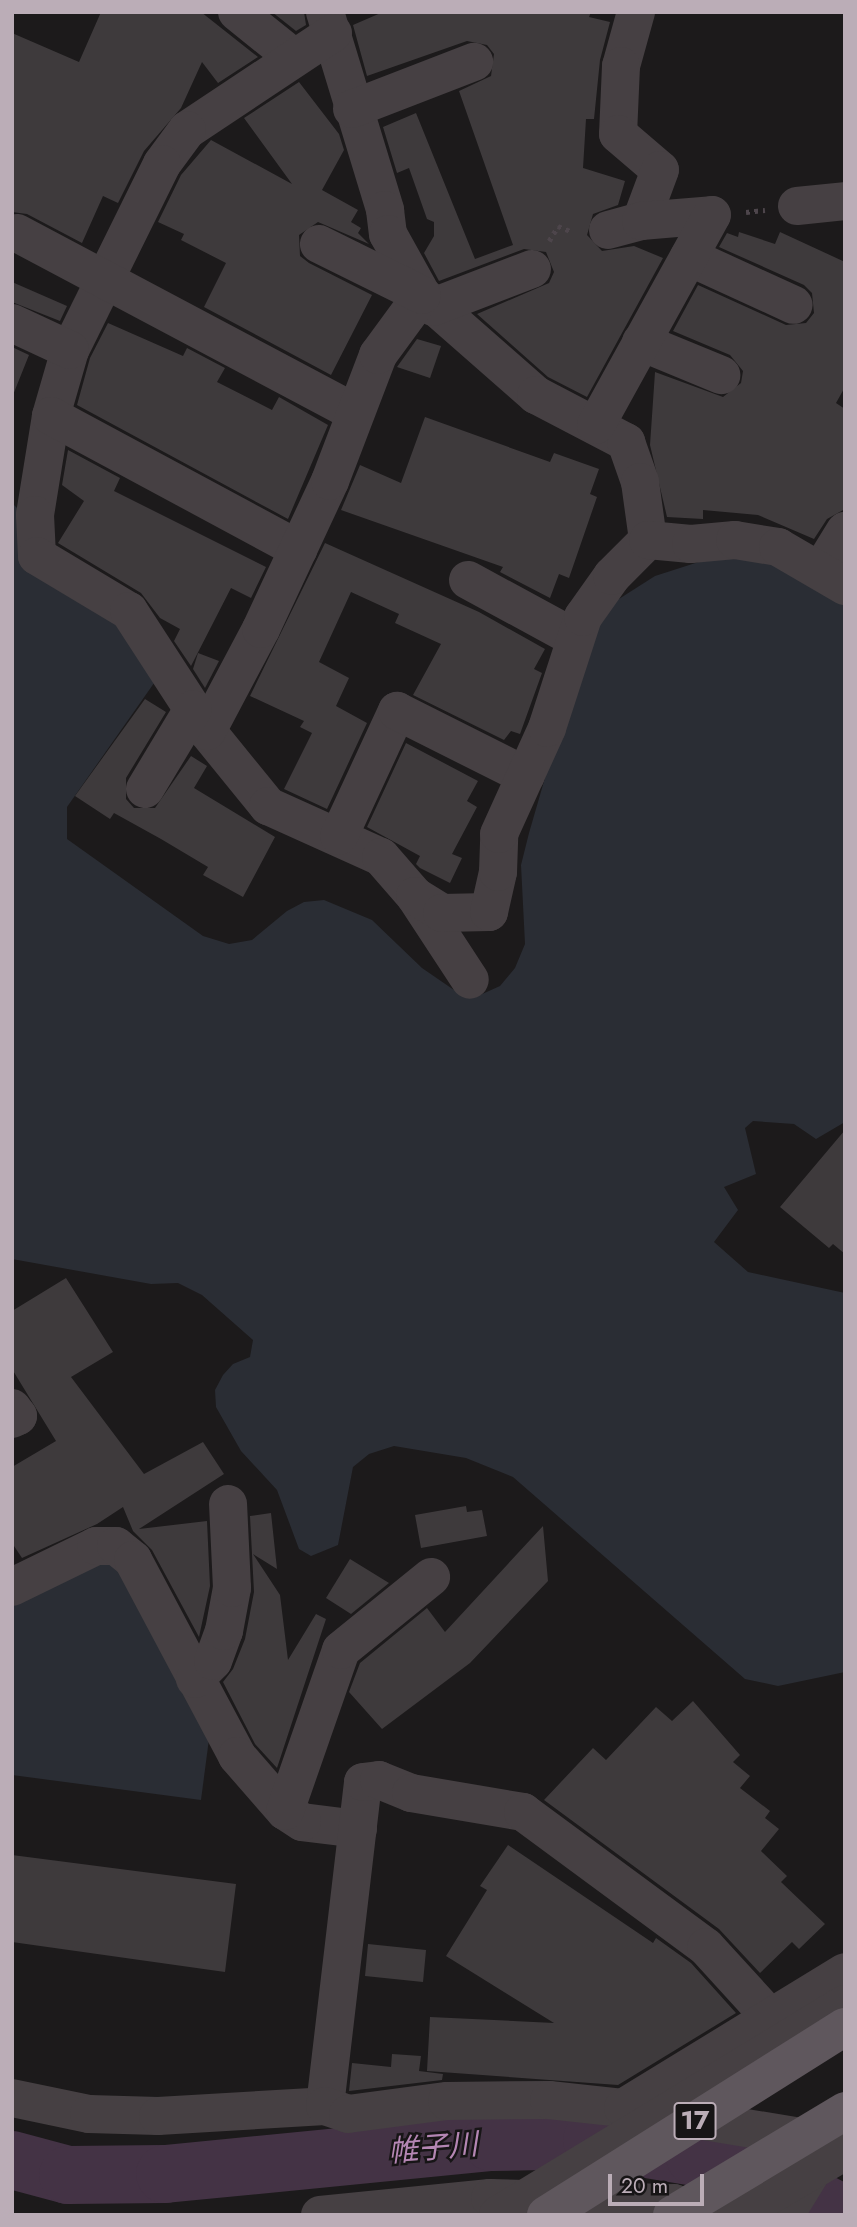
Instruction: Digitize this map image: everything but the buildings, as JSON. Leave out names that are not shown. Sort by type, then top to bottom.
[{"type":"main road","name":"17","points":[[546,2215],[845,2027]]},
{"type":"main road","name":"17","points":[[672,2215],[836,2141]]},
{"type":"street","points":[[237,12],[293,57]]},
{"type":"street","points":[[625,225],[660,170],[618,134],[621,66],[636,12]]},
{"type":"street","points":[[427,301],[388,234],[385,210],[352,109],[329,23],[293,57],[187,130],[162,164],[103,278],[70,350],[24,504],[37,556],[129,611],[200,720],[268,806],[318,831],[340,836],[381,857],[415,896],[470,980]]},
{"type":"street","points":[[352,109],[474,62]]},
{"type":"street","points":[[797,206],[845,201]]},
{"type":"street","points":[[625,225],[712,215]]},
{"type":"street","points":[[596,425],[712,215]]},
{"type":"street","points":[[17,233],[354,412]]},
{"type":"street","points":[[319,244],[427,301],[536,395],[626,442],[640,482],[648,540]]},
{"type":"street","points":[[689,257],[794,306]]},
{"type":"street","points":[[145,789],[200,720],[298,549],[379,355],[427,301],[532,268]]},
{"type":"street","points":[[12,323],[70,350]]},
{"type":"street","points":[[641,342],[721,375]]},
{"type":"street","points":[[51,416],[298,549]]},
{"type":"street","points":[[648,540],[691,544],[735,540],[778,547],[833,578],[845,531]]},
{"type":"street","points":[[415,896],[442,913],[489,912],[498,872],[499,834],[547,728],[583,617],[612,576],[648,540]]},
{"type":"street","points":[[468,580],[575,638]]},
{"type":"street","points":[[340,836],[397,711],[526,776]]},
{"type":"street","points":[[12,1408],[18,1416],[12,1419]]},
{"type":"street","points":[[195,1679],[213,1661],[224,1631],[232,1588],[228,1504]]},
{"type":"street","points":[[14,1582],[96,1546],[116,1546],[133,1560],[237,1756],[285,1811],[302,1822],[358,1829]]},
{"type":"street","points":[[285,1811],[341,1650],[431,1577]]},
{"type":"street","points":[[325,2106],[363,1782],[379,1780],[411,1793],[523,1812],[706,1947],[769,2017]]},
{"type":"street","points":[[623,2108],[845,1972]]},
{"type":"street","points":[[498,2215],[845,2004]]},
{"type":"street","points":[[12,2098],[89,2114],[158,2116],[325,2106],[348,2114],[447,2101],[549,2100],[623,2108],[836,2141]]},
{"type":"street","points":[[736,2215],[836,2141]]},
{"type":"street","points":[[785,2215],[836,2141]]},
{"type":"street","points":[[320,2215],[490,2197],[674,2203],[703,2215]]},
{"type":"path","points":[[712,215],[797,206]]},
{"type":"path","points":[[532,268],[558,226],[593,241],[625,225]]},
{"type":"shaded area","points":[[12,503],[125,615],[159,676],[67,807],[67,839],[203,936],[229,944],[252,940],[287,911],[304,902],[324,900],[372,920],[422,968],[454,990],[480,995],[500,986],[515,968],[525,944],[521,865],[529,833],[567,702],[589,641],[611,604],[655,576],[711,558],[737,557],[774,562],[845,596],[845,1122],[816,1139],[794,1124],[753,1121],[745,1128],[756,1174],[724,1187],[738,1210],[714,1242],[748,1272],[845,1293],[845,1672],[778,1686],[745,1679],[513,1477],[466,1458],[394,1446],[369,1454],[353,1467],[338,1545],[311,1556],[299,1549],[277,1490],[241,1451],[216,1407],[215,1390],[223,1375],[233,1364],[250,1357],[253,1340],[202,1295],[178,1283],[151,1284],[12,1259]]},
{"type":"shaded area","points":[[111,1555],[209,1739],[201,1800],[12,1775],[12,1598]]},
{"type":"waterway","name":"帷子川","points":[[12,2160],[68,2175],[165,2174],[491,2142],[592,2140],[695,2157],[810,2197],[845,2215]]}]
